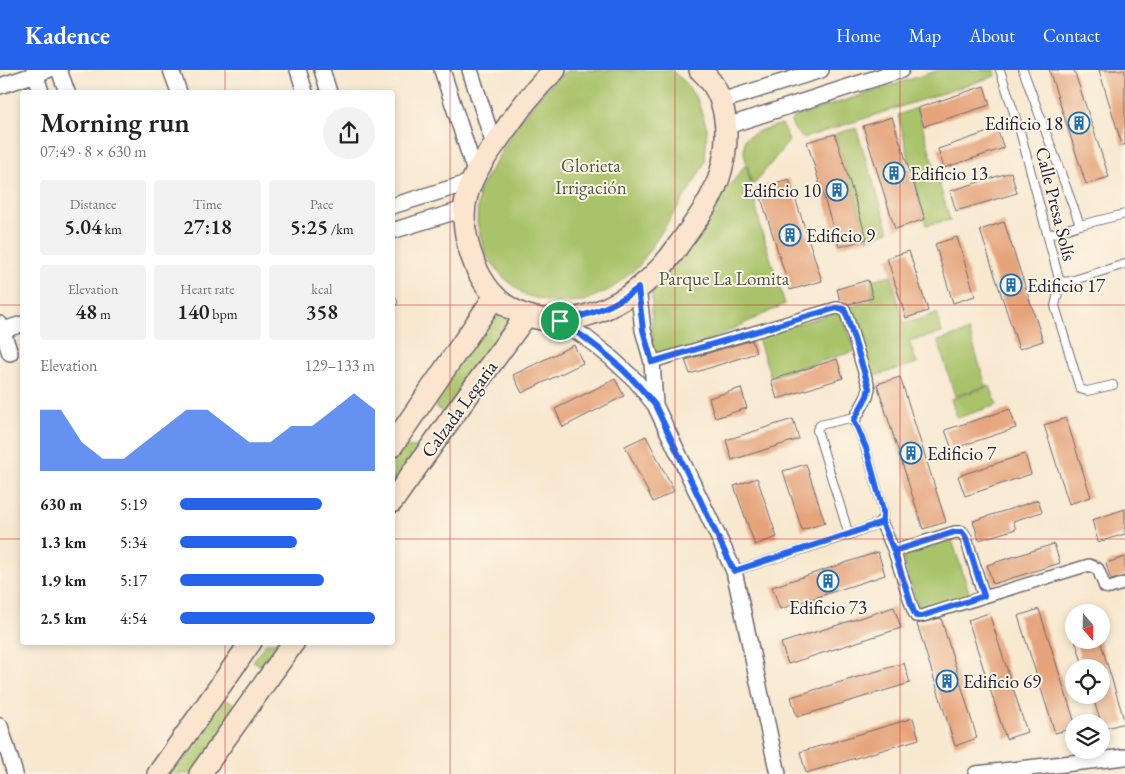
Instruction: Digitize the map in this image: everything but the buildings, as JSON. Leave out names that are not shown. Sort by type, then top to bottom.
[{"type":"main road","points":[[555,70],[530,96],[473,177],[464,209],[465,232],[472,256],[478,272],[495,296],[510,309],[526,316],[560,321],[592,314],[604,309],[624,299],[638,288],[657,272],[674,252],[710,199],[717,185],[724,160],[727,126],[721,101],[707,72]]},
{"type":"main road","name":"Calzada Legaria","points":[[395,442],[495,296]]},
{"type":"main road","name":"Calzada Legaria","points":[[395,498],[526,316]]},
{"type":"main road","points":[[405,428],[434,443]]},
{"type":"main road","points":[[158,774],[249,645]]},
{"type":"main road","points":[[200,774],[292,645]]},
{"type":"main road","points":[[229,673],[256,695]]},
{"type":"street","points":[[60,70],[66,90]]},
{"type":"street","points":[[171,70],[178,90]]},
{"type":"street","points":[[298,70],[304,90]]},
{"type":"street","points":[[322,70],[329,90]]},
{"type":"street","points":[[395,205],[473,177],[442,70]]},
{"type":"street","points":[[470,70],[494,145]]},
{"type":"street","points":[[721,101],[821,70]]},
{"type":"street","points":[[727,126],[902,70]]},
{"type":"street","points":[[0,86],[39,71],[41,90]]},
{"type":"street","points":[[395,229],[464,209]]},
{"type":"street","points":[[638,288],[643,330],[652,362],[655,405]]},
{"type":"street","points":[[652,362],[836,308],[844,309],[869,388],[867,396],[854,420]]},
{"type":"street","points":[[560,321],[610,356],[636,381],[655,405],[734,571],[778,774]]},
{"type":"street","points":[[11,353],[1,329],[20,324]]},
{"type":"street","points":[[882,522],[916,616],[922,616],[1089,565],[1098,569],[1105,588],[1125,583]]},
{"type":"street","points":[[894,551],[955,532],[962,532],[966,538],[984,596]]},
{"type":"street","points":[[0,726],[15,774]]},
{"type":"street","points":[[976,774],[1125,757]]},
{"type":"lane","name":"Calle Presa Solís","points":[[1000,70],[1020,131],[1059,279],[1063,282],[1125,264]]},
{"type":"lane","name":"Calle Presa Solís","points":[[1024,70],[1080,225],[1125,214]]},
{"type":"lane","points":[[1048,236],[1080,225]]},
{"type":"lane","points":[[1063,282],[1059,288],[1055,306],[1080,389],[1088,391],[1113,385]]},
{"type":"lane","points":[[734,571],[849,534],[882,522],[883,510],[866,448],[854,420],[850,418],[820,425],[817,430],[849,534]]},
{"type":"green space","name":"Glorieta Irrigación","points":[[568,70],[671,70],[683,80],[697,99],[707,128],[705,162],[690,189],[639,266],[611,289],[584,301],[551,302],[525,295],[503,277],[485,254],[477,222],[479,190],[520,120],[555,79]]},
{"type":"green space","points":[[939,70],[995,70],[996,72],[995,76],[804,138],[794,128],[791,121],[794,117]]},
{"type":"green space","points":[[917,108],[950,220],[926,225],[898,115]]},
{"type":"green space","points":[[782,124],[789,141],[755,183],[752,184],[744,153],[745,139],[761,130]]},
{"type":"green space","points":[[856,128],[889,231],[867,239],[835,134]]},
{"type":"green space","name":"Parque La Lomita","points":[[746,164],[761,229],[785,304],[652,368],[652,291]]},
{"type":"green space","points":[[891,275],[904,324],[937,313],[942,333],[909,341],[917,363],[868,378],[846,308],[873,300],[871,280]]},
{"type":"green space","points":[[494,309],[515,325],[451,414],[437,409],[434,401]]},
{"type":"green space","points":[[841,311],[855,351],[771,377],[757,336]]},
{"type":"green space","points":[[969,331],[986,386],[955,396],[938,341]]},
{"type":"green space","points":[[990,386],[997,405],[957,418],[951,399]]},
{"type":"green space","points":[[401,447],[429,447],[395,492],[395,456]]},
{"type":"green space","points":[[951,537],[970,595],[920,611],[901,553]]},
{"type":"green space","points":[[265,645],[280,645],[263,667],[253,661]]},
{"type":"green space","points":[[222,699],[232,702],[240,714],[195,774],[164,774]]},
{"type":"place","name":"Edificio 18","points":[[1079,123]]},
{"type":"place","name":"Edificio 13","points":[[894,173]]},
{"type":"place","name":"Edificio 10","points":[[837,190]]},
{"type":"place","name":"Edificio 9","points":[[790,235]]},
{"type":"place","name":"Edificio 17","points":[[1011,285]]},
{"type":"place","name":"Edificio 7","points":[[911,453]]},
{"type":"place","name":"Edificio 73","points":[[828,581]]},
{"type":"place","name":"Edificio 69","points":[[947,681]]},
{"type":"route","points":[[560,321],[592,314],[604,309],[638,288],[643,330],[652,362],[836,308],[844,309],[869,388],[867,396],[854,420],[866,448],[883,510],[882,522],[894,551],[913,610],[916,616],[922,616],[984,596],[966,538],[962,532],[955,532],[894,551],[882,522],[734,571],[655,405],[636,381],[610,356],[560,321]]}]
